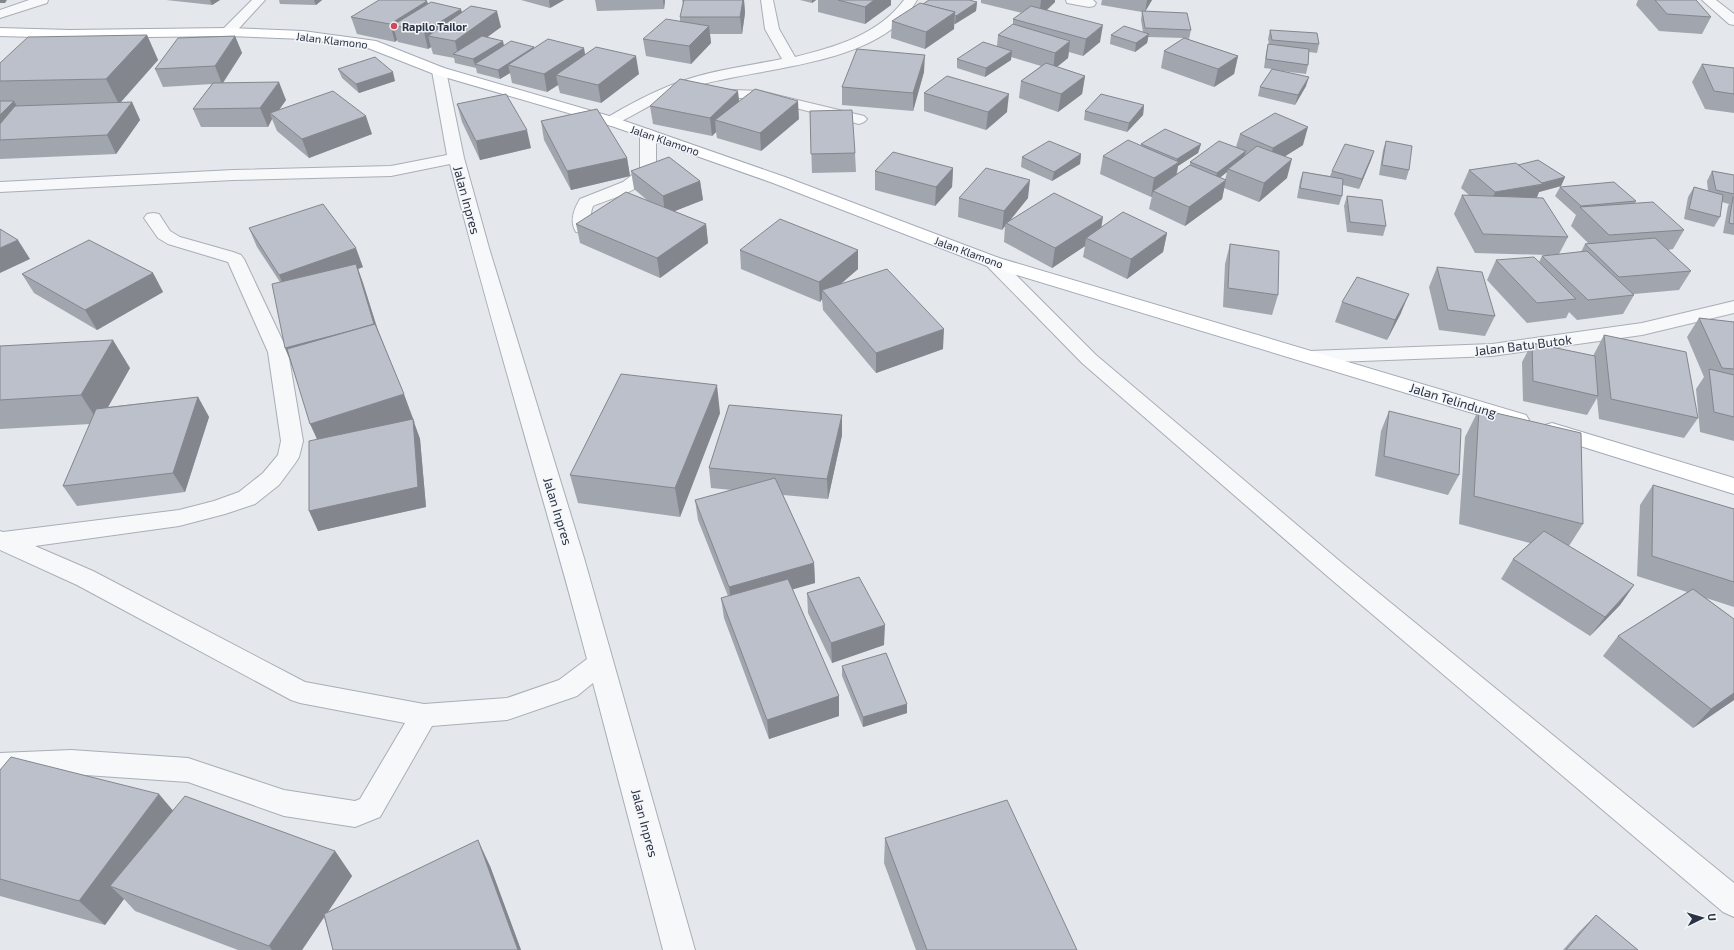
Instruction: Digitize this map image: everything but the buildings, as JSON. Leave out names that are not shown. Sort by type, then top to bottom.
[{"type":"main road","name":"Jalan Klamono","points":[[0,32],[70,34],[228,32],[303,35],[371,44],[439,71],[611,121],[779,180],[993,262],[1310,357]]},
{"type":"main road","name":"Jalan Telindung","points":[[1310,357],[1734,486]]},
{"type":"street","points":[[0,14],[42,0]]},
{"type":"street","points":[[228,32],[259,0]]},
{"type":"street","points":[[767,0],[772,29],[790,61]]},
{"type":"street","points":[[611,121],[669,90],[709,78],[833,51],[860,40],[892,23],[910,0]]},
{"type":"street","points":[[1072,0],[1089,3]]},
{"type":"street","points":[[1708,0],[1734,21]]},
{"type":"street","name":"Jalan Inpres","points":[[439,71],[456,158],[480,248],[572,558],[679,950]]},
{"type":"street","points":[[669,90],[760,95],[859,119]]},
{"type":"street","points":[[582,228],[580,218],[586,203],[637,180],[648,170],[648,134]]},
{"type":"street","points":[[0,187],[233,175],[391,171],[456,158]]},
{"type":"street","points":[[2,540],[179,518],[217,508],[247,498],[271,480],[288,457],[292,441],[278,352],[235,259],[223,254],[183,243],[165,235],[153,218]]},
{"type":"street","points":[[993,262],[1089,359],[1334,569],[1734,902]]},
{"type":"street","name":"Jalan Batu Butok","points":[[1310,357],[1492,350],[1642,329],[1734,307]]},
{"type":"street","points":[[2,540],[85,578],[300,692],[424,715],[507,709],[568,688],[601,662]]},
{"type":"street","points":[[0,765],[71,762],[188,770],[284,802],[355,814],[370,808],[424,715]]},
{"type":"place","name":"Rapilo Tailor","points":[[394,26]]}]
